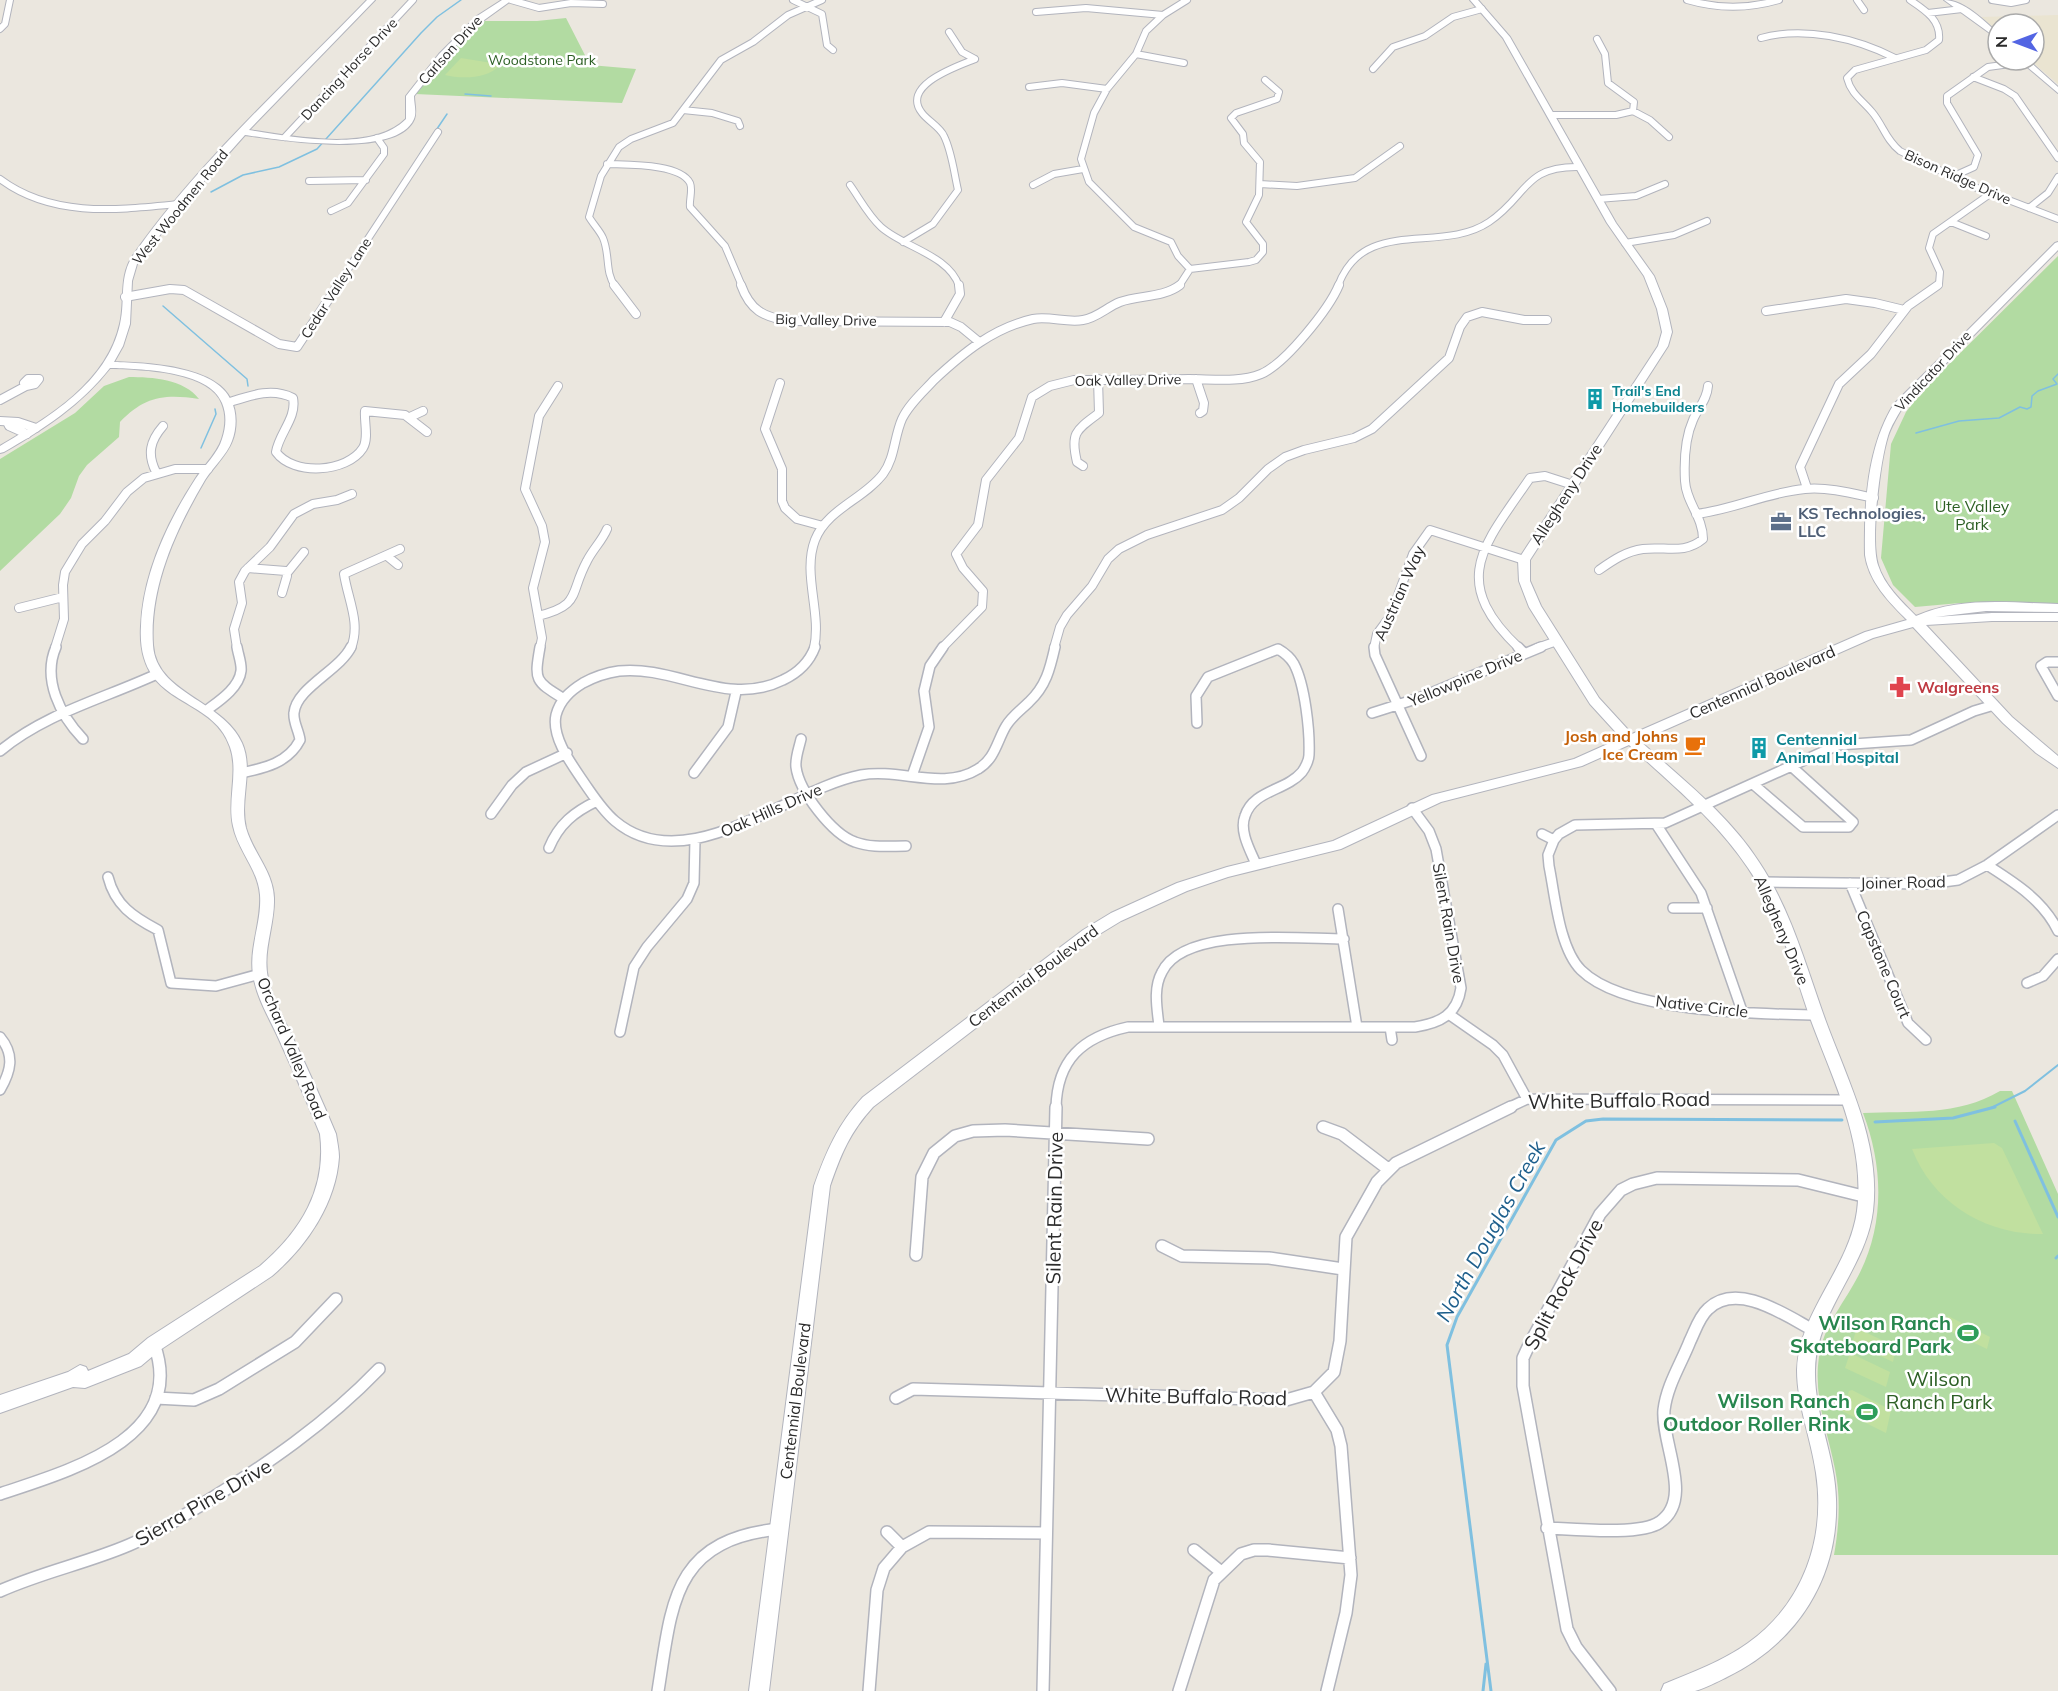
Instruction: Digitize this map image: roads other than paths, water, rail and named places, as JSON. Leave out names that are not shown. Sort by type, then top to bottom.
[{"type":"main road","name":"West Woodmen Road","points":[[0,450],[74,401],[106,365],[124,328],[126,281],[133,262],[220,155],[371,0]]},
{"type":"main road","name":"Carlson Drive","points":[[243,132],[281,138],[336,141],[377,138],[401,128],[409,121],[412,114],[410,96],[415,89],[478,17],[509,0]]},
{"type":"main road","name":"Allegheny Drive","points":[[1474,0],[1506,37],[1552,115],[1579,167],[1655,288],[1662,309],[1666,340],[1524,560],[1522,582],[1557,641],[1610,720],[1706,806],[1743,849],[1764,882],[1783,923],[1848,1100],[1863,1154],[1867,1197],[1859,1241],[1851,1261],[1819,1314],[1813,1330],[1806,1367],[1808,1389],[1825,1476],[1827,1508],[1819,1563],[1808,1590],[1794,1612],[1759,1647],[1740,1660],[1671,1691]]},
{"type":"main road","points":[[1948,0],[1986,28]]},
{"type":"main road","points":[[2036,72],[2058,92]]},
{"type":"main road","name":"Vindicator Drive","points":[[2058,245],[1898,406],[1882,436],[1869,552],[1872,566],[1883,586],[1994,705],[2036,746],[2058,763]]},
{"type":"main road","points":[[106,365],[152,366],[183,371],[209,383],[221,392],[227,403]]},
{"type":"main road","name":"Orchard Valley Road","points":[[0,1404],[73,1378],[85,1380],[135,1360],[154,1344],[239,1290],[281,1258],[309,1223],[325,1188],[331,1156],[328,1134],[272,1008],[260,975],[260,942],[266,910],[266,884],[262,870],[240,829],[238,803],[241,773],[236,742],[223,723],[207,710],[179,694],[157,674],[147,648],[148,618],[154,584],[180,516],[229,435],[231,420],[227,403]]},
{"type":"main road","name":"Centennial Boulevard","points":[[1916,622],[1929,613],[1951,610],[2058,608]]},
{"type":"main road","name":"Centennial Boulevard","points":[[759,1691],[822,1186],[835,1148],[854,1117],[887,1085],[1088,934],[1116,917],[1182,887],[1256,864],[1336,845],[1437,798],[1577,763],[1850,643],[1916,622],[1992,617],[2058,617]]},
{"type":"street","points":[[0,29],[5,24],[9,0]]},
{"type":"street","name":"Dancing Horse Drive","points":[[281,138],[413,0]]},
{"type":"street","points":[[509,0],[538,8],[571,3],[603,4]]},
{"type":"street","points":[[793,0],[822,14],[827,45],[833,50]]},
{"type":"street","points":[[636,314],[609,278],[609,261],[603,238],[589,217],[607,164],[619,146],[668,126],[721,60],[758,39],[784,17],[822,0]]},
{"type":"street","points":[[558,386],[538,416],[525,482],[528,496],[545,534],[543,558],[533,588],[542,638],[536,663],[537,678],[541,685],[564,699],[573,689],[591,678],[612,672],[635,670],[736,692],[760,689],[798,671],[812,655],[818,636],[811,556],[822,526],[835,513],[868,490],[884,473],[895,454],[902,420],[908,410],[926,395],[978,341],[1039,318],[1081,320],[1096,316],[1125,300],[1166,293],[1189,277],[1190,269],[1178,256],[1171,242],[1134,227],[1089,182],[1083,170],[1082,159],[1092,118],[1107,89],[1136,54],[1143,36],[1163,15],[1187,0]]},
{"type":"street","points":[[1687,0],[1704,4],[1726,5],[1752,5],[1779,0]]},
{"type":"street","points":[[1857,0],[1864,10]]},
{"type":"street","points":[[1910,0],[1928,13],[1962,9]]},
{"type":"street","points":[[1992,0],[2016,3],[2026,0]]},
{"type":"street","points":[[1036,12],[1086,8],[1163,15]]},
{"type":"street","points":[[1373,69],[1394,47],[1425,36],[1453,17],[1482,9]]},
{"type":"street","name":"Bison Ridge Drive","points":[[1928,13],[1939,28],[1939,40],[1926,50],[1855,70],[1847,78],[1848,86],[1873,113],[1895,147],[1908,156],[1990,194],[2058,219]]},
{"type":"street","points":[[903,242],[920,234],[933,224],[958,190],[944,135],[922,114],[918,107],[923,86],[937,75],[975,59],[966,56],[949,32]]},
{"type":"street","points":[[1761,38],[1772,35],[1838,36],[1863,42],[1895,58]]},
{"type":"street","points":[[1597,39],[1605,54],[1608,83],[1634,102],[1633,111]]},
{"type":"street","points":[[1136,54],[1184,63]]},
{"type":"street","points":[[1954,176],[1972,168],[1978,162],[1978,155],[1946,99],[1949,92],[1986,69]]},
{"type":"street","points":[[1972,77],[2004,89],[2015,96],[2058,158]]},
{"type":"street","points":[[1190,269],[1240,264],[1261,256],[1263,252],[1263,244],[1246,222],[1258,200],[1260,162],[1244,143],[1243,134],[1231,118],[1236,113],[1277,99],[1279,92],[1265,80]]},
{"type":"street","points":[[1029,87],[1062,83],[1107,89]]},
{"type":"street","points":[[683,110],[721,115],[738,122],[740,126]]},
{"type":"street","points":[[1552,115],[1623,114],[1633,111],[1650,120],[1669,137]]},
{"type":"street","name":"Cedar Valley Lane","points":[[125,297],[170,289],[184,290],[279,344],[297,347],[438,132]]},
{"type":"street","points":[[331,211],[348,203],[384,154],[384,148],[377,138]]},
{"type":"street","points":[[1260,184],[1304,186],[1355,178],[1400,146]]},
{"type":"street","name":"Big Valley Drive","points":[[607,164],[656,167],[684,176],[690,185],[690,207],[725,245],[751,308],[765,318],[789,321],[944,322],[961,327],[978,341]]},
{"type":"street","name":"Oak Valley Drive","points":[[912,776],[928,727],[924,692],[930,666],[941,650],[982,607],[985,600],[983,588],[960,567],[956,554],[978,525],[986,480],[1019,438],[1025,409],[1032,397],[1058,383],[1098,379],[1196,380],[1257,375],[1271,367],[1323,312],[1333,297],[1346,268],[1364,252],[1390,242],[1445,236],[1478,228],[1499,216],[1540,173],[1556,168],[1579,167]]},
{"type":"street","points":[[1033,185],[1054,174],[1083,170]]},
{"type":"street","points":[[2029,208],[2049,193],[2058,177]]},
{"type":"street","points":[[0,179],[23,195],[85,210],[113,210],[178,204]]},
{"type":"street","points":[[309,181],[366,180]]},
{"type":"street","points":[[1598,199],[1636,196],[1665,184]]},
{"type":"street","points":[[850,185],[882,229],[947,268],[960,283],[958,299],[944,322]]},
{"type":"street","points":[[1807,489],[1800,467],[1839,384],[1871,354],[1904,309],[1938,284],[1940,272],[1930,253],[1929,243],[1933,234],[1990,194]]},
{"type":"street","points":[[1625,243],[1674,236],[1707,221]]},
{"type":"street","points":[[1951,222],[1986,236]]},
{"type":"street","points":[[1766,311],[1782,312],[1836,300],[1869,301],[1904,309]]},
{"type":"street","name":"Oak Hills Drive","points":[[564,699],[556,713],[557,737],[597,801],[616,823],[636,833],[668,840],[695,840],[724,833],[807,791],[873,774],[891,773],[942,780],[963,777],[984,766],[993,758],[1007,725],[1046,682],[1064,619],[1091,588],[1107,561],[1124,546],[1216,513],[1237,501],[1280,459],[1307,448],[1361,436],[1392,418],[1415,387],[1454,352],[1461,325],[1467,317],[1489,313],[1524,320],[1547,320]]},
{"type":"street","points":[[1083,466],[1077,462],[1073,437],[1076,431],[1099,414],[1098,379]]},
{"type":"street","points":[[1196,380],[1204,403],[1203,411],[1200,413]]},
{"type":"street","points":[[780,383],[765,429],[782,469],[782,501],[785,508],[797,519],[822,526]]},
{"type":"street","points":[[0,400],[26,386]]},
{"type":"street","points":[[1599,570],[1634,551],[1679,550],[1693,547],[1703,539],[1704,532],[1688,498],[1685,483],[1690,425],[1708,394],[1708,386]]},
{"type":"street","points":[[227,403],[271,392],[284,393],[293,398],[294,409],[277,441],[276,452],[286,464],[305,468],[339,463],[359,452],[365,442],[365,411],[410,417],[423,411]]},
{"type":"street","points":[[410,417],[427,432]]},
{"type":"street","points":[[4,421],[9,426],[31,431]]},
{"type":"street","points":[[156,472],[151,463],[150,450],[156,434],[163,426]]},
{"type":"street","points":[[83,739],[75,731],[52,688],[49,667],[63,625],[65,572],[78,549],[112,514],[128,490],[156,472],[184,467],[208,469]]},
{"type":"street","points":[[1524,652],[1494,623],[1486,608],[1477,575],[1484,547],[1530,478],[1545,476],[1573,485]]},
{"type":"street","points":[[1696,514],[1718,512],[1807,489],[1834,490],[1874,498]]},
{"type":"street","points":[[207,710],[227,694],[241,671],[234,628],[242,603],[239,582],[248,568],[270,546],[294,514],[313,504],[337,500],[352,494]]},
{"type":"street","points":[[538,616],[555,613],[569,605],[589,556],[604,539],[607,529]]},
{"type":"street","name":"Austrian Way","points":[[1420,756],[1375,655],[1374,644],[1377,634],[1391,615],[1413,554],[1430,530],[1484,547]]},
{"type":"street","points":[[1484,547],[1524,560]]},
{"type":"street","points":[[241,773],[277,764],[290,755],[298,745],[300,735],[294,714],[297,703],[305,693],[341,664],[350,651],[355,638],[356,625],[347,597],[344,574],[400,549]]},
{"type":"street","points":[[282,593],[287,573],[304,552]]},
{"type":"street","points":[[387,556],[398,565]]},
{"type":"street","points":[[248,568],[287,573]]},
{"type":"street","points":[[19,608],[63,597]]},
{"type":"street","name":"Yellowpine Drive","points":[[1372,713],[1398,706],[1524,652],[1557,641]]},
{"type":"street","points":[[1283,650],[1291,644]]},
{"type":"street","points":[[1197,723],[1196,696],[1208,677],[1278,649],[1283,650],[1294,661],[1299,674],[1309,756],[1307,765],[1297,777],[1260,795],[1246,813],[1242,831],[1256,864]]},
{"type":"street","points":[[2058,662],[2047,662],[2041,666],[2058,696]]},
{"type":"street","points":[[0,751],[25,732],[64,711],[112,695],[157,674]]},
{"type":"street","points":[[694,773],[729,729],[734,713],[736,692]]},
{"type":"street","points":[[1582,987],[1591,980],[1581,970],[1569,950],[1549,866],[1548,855],[1554,840],[1566,829],[1585,823],[1656,824],[1679,818],[1838,745],[1911,740],[1974,711],[1994,705]]},
{"type":"street","points":[[801,739],[796,768],[807,791],[828,824],[841,835],[861,844],[906,846]]},
{"type":"street","points":[[491,814],[502,802],[512,785],[526,772],[567,753]]},
{"type":"street","points":[[1753,784],[1803,827],[1849,826],[1853,822],[1791,766]]},
{"type":"street","points":[[549,848],[561,823],[576,811],[597,801]]},
{"type":"street","name":"Silent Rain Drive","points":[[1043,1691],[1055,1131],[1059,1079],[1063,1067],[1080,1046],[1104,1032],[1116,1029],[1159,1026],[1425,1026],[1450,1015],[1457,1007],[1461,988],[1436,849],[1429,831],[1412,808]]},
{"type":"street","name":"Joiner Road","points":[[1764,882],[1942,882],[1970,875],[2056,819]]},
{"type":"street","points":[[1656,824],[1693,878],[1707,908],[1742,1011]]},
{"type":"street","points":[[1542,834],[1554,840]]},
{"type":"street","points":[[620,1032],[634,967],[647,947],[687,899],[694,883],[695,840]]},
{"type":"street","points":[[1987,865],[2037,902],[2058,931]]},
{"type":"street","points":[[108,877],[111,889],[121,906],[132,917],[158,930],[171,983],[202,988],[222,986],[260,975]]},
{"type":"street","name":"Capstone Court","points":[[1850,883],[1908,1023],[1926,1040]]},
{"type":"street","points":[[1672,908],[1707,908]]},
{"type":"street","points":[[1338,909],[1357,1027]]},
{"type":"street","points":[[1159,1026],[1157,984],[1159,977],[1176,955],[1191,946],[1224,939],[1344,939]]},
{"type":"street","points":[[2027,983],[2043,976],[2058,959]]},
{"type":"street","name":"Native Circle","points":[[1591,980],[1626,994],[1693,1006],[1817,1015]]},
{"type":"street","points":[[1450,1015],[1493,1045],[1503,1055],[1527,1099]]},
{"type":"street","points":[[1390,1027],[1392,1040]]},
{"type":"street","points":[[0,1037],[10,1050],[12,1058],[8,1078],[0,1090]]},
{"type":"street","name":"White Buffalo Road","points":[[896,1398],[914,1389],[1286,1400],[1314,1392],[1334,1372],[1338,1359],[1346,1237],[1377,1182],[1396,1163],[1527,1099],[1848,1100]]},
{"type":"street","points":[[1323,1127],[1342,1134],[1388,1169]]},
{"type":"street","points":[[916,1255],[922,1178],[932,1154],[956,1135],[979,1130],[1055,1131],[1128,1140],[1148,1139]]},
{"type":"street","name":"Split Rock Drive","points":[[1610,1691],[1589,1666],[1567,1629],[1523,1386],[1523,1358],[1600,1214],[1611,1199],[1633,1184],[1669,1178],[1798,1180],[1867,1197]]},
{"type":"street","points":[[1162,1246],[1182,1256],[1269,1258],[1343,1269]]},
{"type":"street","points":[[1547,1528],[1640,1530],[1652,1528],[1672,1512],[1677,1487],[1665,1425],[1667,1392],[1703,1317],[1718,1301],[1738,1298],[1751,1301],[1813,1330]]},
{"type":"street","points":[[156,1398],[194,1400],[219,1389],[295,1342],[336,1299]]},
{"type":"street","points":[[0,1494],[93,1461],[109,1452],[136,1427],[156,1398],[161,1382],[163,1366],[154,1344]]},
{"type":"street","name":"Sierra Pine Drive","points":[[0,1591],[47,1572],[130,1545],[151,1534],[275,1461],[342,1409],[379,1369]]},
{"type":"street","points":[[1314,1392],[1337,1430],[1341,1446],[1351,1575],[1346,1613],[1327,1691]]},
{"type":"street","points":[[658,1691],[673,1604],[687,1576],[699,1561],[726,1540],[757,1530],[780,1529]]},
{"type":"street","points":[[887,1532],[902,1547]]},
{"type":"street","points":[[869,1691],[877,1590],[884,1568],[902,1547],[929,1532],[1046,1533]]},
{"type":"street","points":[[1194,1550],[1220,1571]]},
{"type":"street","points":[[1179,1691],[1209,1592],[1220,1571],[1241,1554],[1254,1550],[1268,1550],[1350,1558]]},
{"type":"waterway","points":[[211,192],[243,175],[279,167],[317,149],[421,33],[437,17],[461,0]]},
{"type":"waterway","points":[[465,94],[491,96]]},
{"type":"waterway","points":[[420,154],[447,114]]},
{"type":"waterway","points":[[163,306],[247,379],[248,386]]},
{"type":"waterway","points":[[1916,433],[1959,421],[1999,418],[2020,407],[2027,409],[2031,407],[2032,396],[2038,391],[2057,384],[2053,379],[2058,374]]},
{"type":"waterway","points":[[201,448],[216,414],[215,409]]},
{"type":"waterway","name":"North Douglas Creek","points":[[1991,1108],[2025,1091],[2058,1065]]},
{"type":"waterway","name":"North Douglas Creek","points":[[1875,1122],[1953,1118],[1995,1107]]},
{"type":"waterway","name":"North Douglas Creek","points":[[1491,1691],[1447,1345],[1457,1317],[1556,1140],[1586,1121],[1603,1119],[1842,1120]]},
{"type":"waterway","points":[[2015,1121],[2058,1217]]},
{"type":"waterway","name":"North Douglas Creek","points":[[1483,1691],[1486,1664]]},
{"type":"place","name":"Trail's End Homebuilders","points":[[1595,399]]},
{"type":"place","name":"KS Technologies, LLC","points":[[1781,522]]},
{"type":"place","name":"Walgreens","points":[[1900,687]]},
{"type":"place","name":"Josh and Johns Ice Cream","points":[[1695,745]]},
{"type":"place","name":"Centennial Animal Hospital","points":[[1759,748]]},
{"type":"place","name":"Wilson Ranch Skateboard Park","points":[[1968,1333]]},
{"type":"place","name":"Wilson Ranch Outdoor Roller Rink","points":[[1867,1412]]},
{"type":"park label","name":"Woodstone Park","points":[[542,60]]},
{"type":"park label","name":"Ute Valley Park","points":[[1972,515]]},
{"type":"park label","name":"Wilson Ranch Park","points":[[1939,1390]]}]
